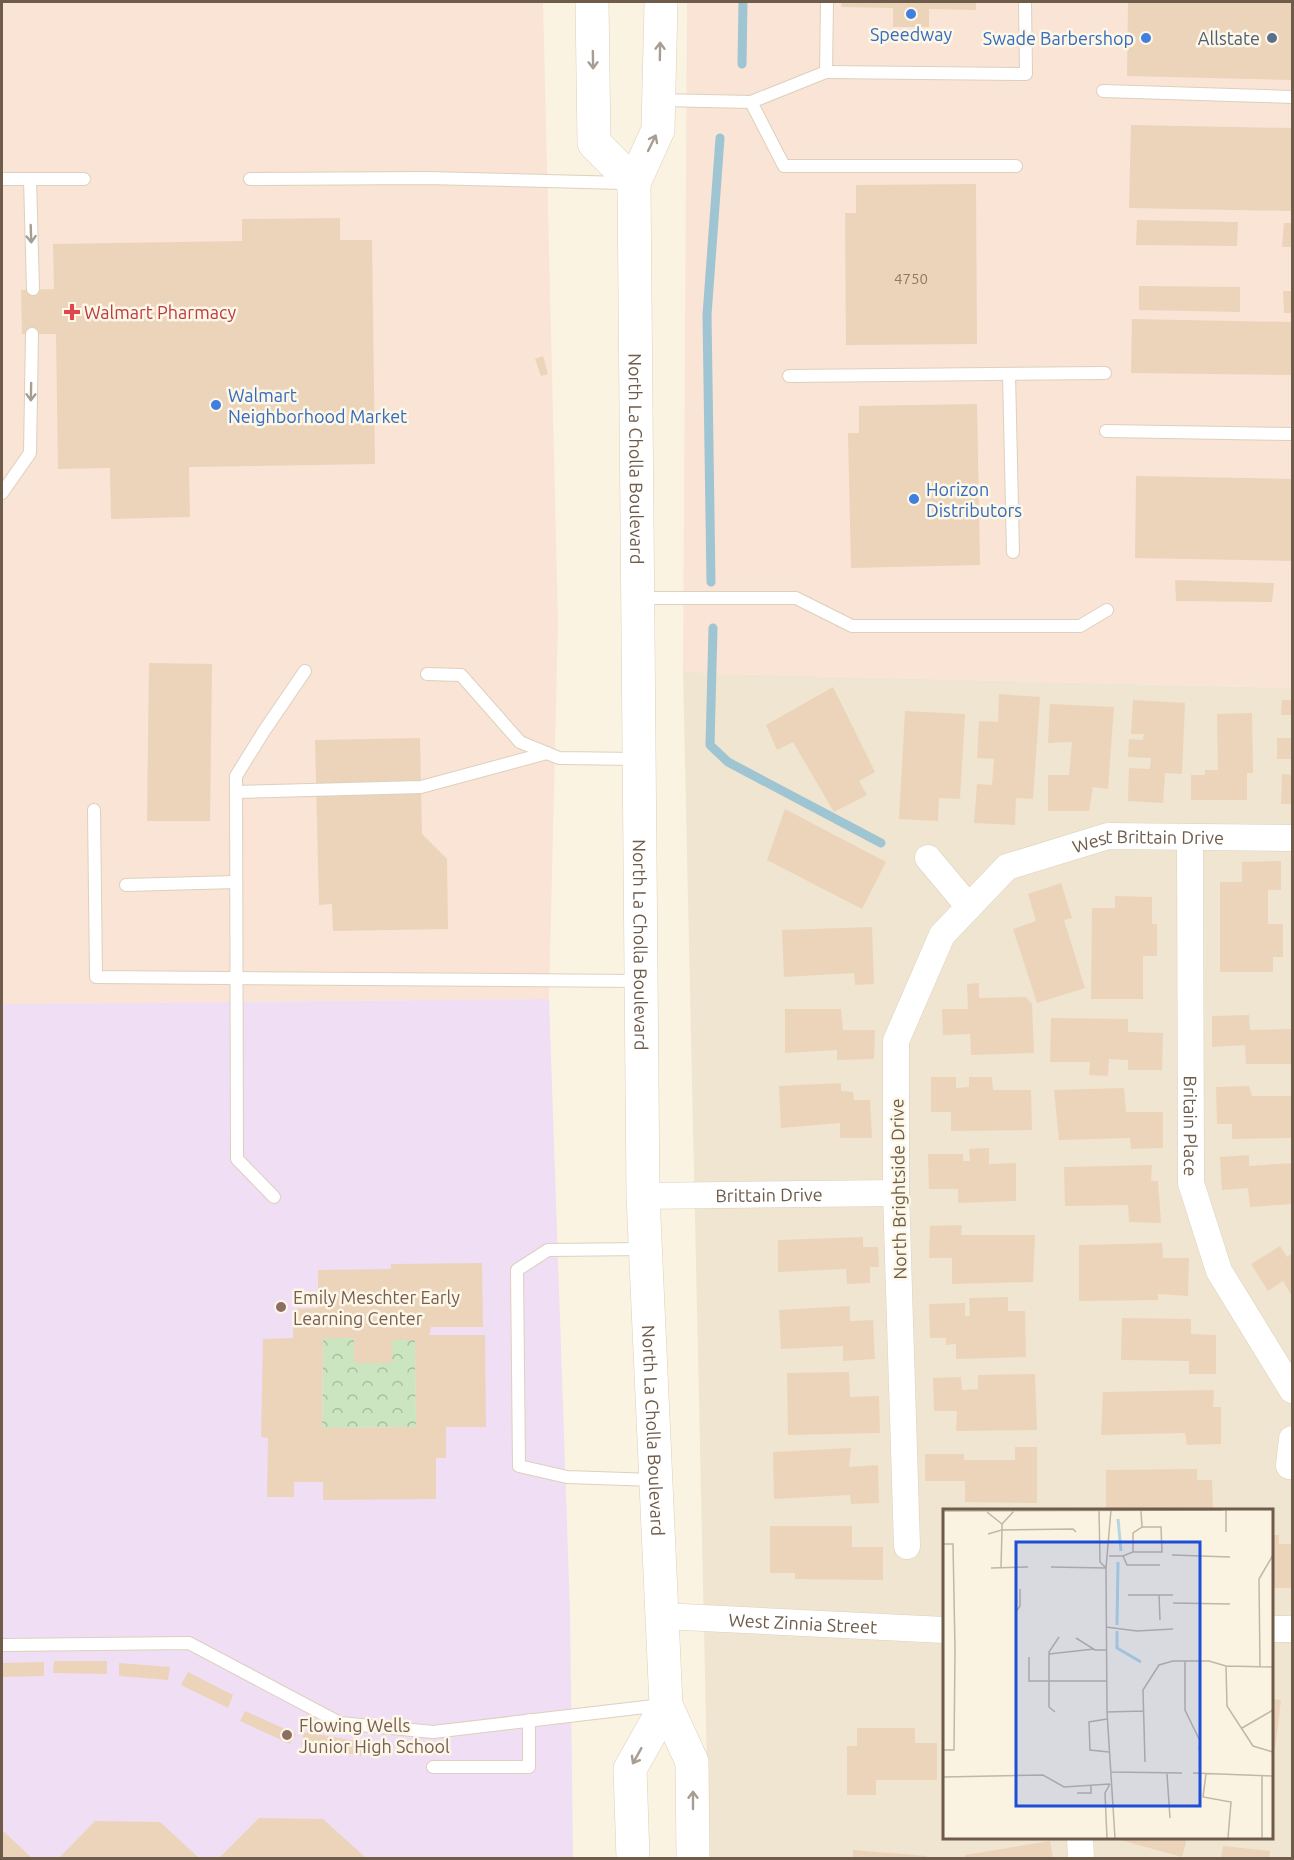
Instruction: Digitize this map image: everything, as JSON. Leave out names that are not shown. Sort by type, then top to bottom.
[{"type":"street","points":[[592,2],[594,143],[634,183]]},
{"type":"street","name":"North La Cholla Boulevard","points":[[661,2],[658,130],[634,183],[643,1196],[666,1705],[692,1762],[693,1858]]},
{"type":"street","name":"West Brittain Drive","points":[[1007,867],[1108,837],[1293,837]]},
{"type":"street","name":"Britain Place","points":[[1190,837],[1191,1183],[1219,1271],[1293,1390]]},
{"type":"street","points":[[928,858],[969,907]]},
{"type":"street","name":"North Brightside Drive","points":[[907,1546],[896,1193],[896,1041],[942,935],[1007,867]]},
{"type":"street","name":"Brittain Drive","points":[[643,1196],[896,1193]]},
{"type":"street","points":[[1288,1466],[1293,1439]]},
{"type":"street","name":"West Zinnia Street","points":[[662,1616],[943,1630]]},
{"type":"street","points":[[1273,1629],[1293,1629]]},
{"type":"street","points":[[633,1858],[630,1769],[666,1705]]},
{"type":"street","points":[[1080,1839],[1081,1858]]},
{"type":"lane","points":[[826,72],[827,2]]},
{"type":"lane","points":[[659,100],[751,102],[826,72],[1026,74],[1026,2]]},
{"type":"lane","points":[[1103,91],[1293,97]]},
{"type":"lane","points":[[751,102],[784,166],[1016,166]]},
{"type":"lane","points":[[250,179],[428,178],[634,183]]},
{"type":"lane","points":[[2,179],[84,179]]},
{"type":"lane","points":[[30,179],[33,290]]},
{"type":"lane","points":[[2,493],[30,453],[32,334]]},
{"type":"lane","points":[[789,376],[1105,373]]},
{"type":"lane","points":[[1009,374],[1013,552]]},
{"type":"lane","points":[[1106,431],[1293,434]]},
{"type":"lane","points":[[638,598],[796,598],[852,626],[1080,626],[1107,610]]},
{"type":"lane","points":[[274,1197],[237,1159],[236,776],[305,671]]},
{"type":"lane","points":[[427,674],[461,675],[520,742],[559,758],[639,759]]},
{"type":"lane","points":[[236,792],[421,786],[547,753]]},
{"type":"lane","points":[[94,810],[96,977],[641,981]]},
{"type":"lane","points":[[126,885],[236,882]]},
{"type":"lane","points":[[645,1249],[548,1250],[517,1270],[519,1466],[567,1477],[656,1480]]},
{"type":"lane","points":[[2,1645],[189,1643],[340,1723],[433,1732],[666,1705]]},
{"type":"lane","points":[[433,1767],[529,1767],[529,1720]]},
{"type":"shaded area","points":[[2,2],[543,2],[558,622],[549,999],[2,1004]]},
{"type":"shaded area","points":[[687,2],[1292,2],[1292,688],[683,671]]},
{"type":"shaded area","points":[[683,671],[1292,688],[1292,1858],[709,1858]]},
{"type":"shaded area","name":"Emily Meschter Early Learning Center","points":[[549,999],[570,1611],[573,1858],[2,1858],[2,1004]]},
{"type":"green space","points":[[323,1338],[354,1338],[355,1363],[392,1363],[392,1340],[415,1340],[416,1427],[322,1428]]},
{"type":"building","points":[[842,2],[976,2],[976,10],[929,9],[929,27],[893,27],[893,8],[841,7]]},
{"type":"building","points":[[1128,2],[1292,2],[1292,80],[1127,76]]},
{"type":"building","points":[[1131,125],[1292,128],[1292,211],[1129,208]]},
{"type":"building","points":[[976,184],[977,344],[846,345],[845,213],[856,213],[856,185]]},
{"type":"building","name":"Walmart Neighborhood Market","points":[[340,218],[340,240],[372,240],[375,464],[189,467],[190,517],[111,519],[110,468],[58,469],[56,334],[22,334],[21,290],[54,289],[53,244],[242,241],[242,219]]},
{"type":"building","points":[[1137,220],[1238,222],[1237,246],[1136,245]]},
{"type":"building","points":[[1284,223],[1292,223],[1292,247],[1282,247]]},
{"type":"building","points":[[1139,286],[1240,287],[1240,312],[1139,310]]},
{"type":"building","points":[[1283,291],[1292,291],[1292,313],[1284,313]]},
{"type":"building","points":[[1132,319],[1292,322],[1292,375],[1131,373]]},
{"type":"building","points":[[543,356],[548,374],[541,376],[535,359]]},
{"type":"building","name":"Horizon Distributors","points":[[977,404],[980,565],[851,568],[848,433],[859,433],[859,406]]},
{"type":"building","points":[[1136,476],[1292,479],[1292,561],[1135,558]]},
{"type":"building","points":[[1175,580],[1274,583],[1272,602],[1176,601]]},
{"type":"building","points":[[149,663],[212,664],[210,821],[147,821]]},
{"type":"building","points":[[833,687],[875,772],[859,781],[867,795],[834,812],[793,742],[777,750],[766,725]]},
{"type":"building","points":[[999,694],[1040,697],[1033,799],[1016,798],[1015,825],[974,823],[977,784],[992,785],[994,759],[977,758],[979,721],[998,722]]},
{"type":"building","points":[[1133,700],[1185,703],[1182,774],[1165,773],[1163,803],[1128,801],[1129,768],[1150,769],[1151,758],[1128,757],[1129,739],[1143,740],[1144,734],[1131,734]]},
{"type":"building","points":[[1282,700],[1292,700],[1292,715],[1281,715]]},
{"type":"building","points":[[1050,704],[1114,707],[1108,789],[1093,787],[1089,811],[1048,811],[1048,775],[1069,775],[1072,742],[1048,743]]},
{"type":"building","points":[[905,711],[965,714],[960,799],[939,798],[938,821],[899,819]]},
{"type":"building","points":[[1252,713],[1253,773],[1247,773],[1247,800],[1191,800],[1191,775],[1205,775],[1205,770],[1218,770],[1217,714]]},
{"type":"building","points":[[420,738],[422,834],[447,859],[448,929],[333,931],[332,904],[319,905],[315,740]]},
{"type":"building","points":[[1277,738],[1292,738],[1292,759],[1277,759]]},
{"type":"building","points":[[1282,774],[1292,775],[1292,804],[1281,804]]},
{"type":"building","points":[[785,809],[886,862],[862,909],[767,860]]},
{"type":"building","points":[[1281,861],[1281,890],[1268,890],[1268,924],[1283,924],[1283,957],[1273,957],[1273,972],[1220,972],[1220,882],[1242,882],[1242,862]]},
{"type":"building","points":[[1061,883],[1072,918],[1064,920],[1085,988],[1037,1003],[1013,929],[1036,921],[1028,894]]},
{"type":"building","points":[[1115,896],[1152,897],[1152,924],[1157,924],[1157,956],[1143,956],[1143,999],[1091,999],[1092,908],[1115,908]]},
{"type":"building","points":[[872,927],[874,984],[855,985],[854,973],[784,977],[782,930]]},
{"type":"building","points":[[979,983],[979,998],[1026,997],[1032,1004],[1034,1053],[971,1055],[970,1034],[943,1035],[942,1009],[968,1009],[967,984]]},
{"type":"building","points":[[785,1009],[841,1009],[843,1030],[875,1030],[874,1059],[837,1060],[837,1050],[785,1053]]},
{"type":"building","points":[[1249,1015],[1250,1030],[1292,1029],[1292,1064],[1246,1064],[1245,1045],[1212,1047],[1212,1016]]},
{"type":"building","points":[[1051,1018],[1128,1019],[1128,1032],[1163,1033],[1162,1070],[1128,1070],[1128,1060],[1109,1059],[1108,1076],[1089,1075],[1090,1062],[1050,1062]]},
{"type":"building","points":[[931,1077],[956,1077],[956,1088],[969,1087],[969,1077],[992,1077],[993,1090],[1031,1090],[1032,1130],[951,1131],[951,1112],[931,1112]]},
{"type":"building","points":[[841,1083],[841,1091],[853,1092],[854,1100],[870,1100],[872,1138],[840,1138],[840,1123],[781,1128],[779,1086]]},
{"type":"building","points":[[1249,1086],[1252,1096],[1292,1096],[1292,1138],[1232,1139],[1232,1124],[1217,1124],[1216,1087]]},
{"type":"building","points":[[1124,1088],[1126,1112],[1163,1112],[1163,1148],[1131,1149],[1130,1138],[1059,1140],[1054,1090]]},
{"type":"building","points":[[989,1148],[989,1164],[1016,1163],[1016,1201],[958,1203],[958,1189],[929,1189],[928,1154],[963,1154],[963,1161],[970,1161],[969,1149]]},
{"type":"building","points":[[1249,1155],[1249,1166],[1292,1163],[1292,1204],[1250,1207],[1248,1188],[1222,1190],[1220,1157]]},
{"type":"building","points":[[1152,1165],[1151,1181],[1158,1181],[1161,1223],[1129,1222],[1128,1205],[1065,1206],[1064,1167]]},
{"type":"building","points":[[962,1225],[961,1235],[1035,1235],[1033,1282],[952,1284],[952,1258],[929,1258],[930,1226]]},
{"type":"building","points":[[863,1237],[863,1247],[878,1247],[879,1267],[870,1267],[870,1283],[847,1284],[846,1269],[778,1272],[778,1240]]},
{"type":"building","points":[[1162,1243],[1163,1258],[1189,1258],[1188,1296],[1158,1294],[1158,1300],[1079,1301],[1079,1245]]},
{"type":"building","points":[[1280,1246],[1287,1257],[1292,1253],[1292,1296],[1283,1281],[1268,1291],[1251,1264]]},
{"type":"building","points":[[482,1263],[483,1327],[431,1327],[429,1335],[485,1335],[486,1427],[446,1427],[446,1458],[436,1458],[436,1499],[323,1500],[323,1482],[294,1482],[294,1497],[267,1497],[268,1438],[261,1437],[263,1339],[293,1338],[293,1309],[318,1308],[318,1270],[391,1269],[391,1264]],"holes":[[[323,1338],[354,1338],[354,1363],[392,1363],[392,1340],[415,1340],[416,1427],[322,1428]]]},
{"type":"building","points":[[1008,1297],[1008,1311],[1025,1311],[1026,1357],[956,1359],[956,1344],[946,1345],[946,1338],[930,1338],[929,1304],[965,1303],[965,1316],[970,1316],[969,1298]]},
{"type":"building","points":[[850,1306],[850,1321],[873,1320],[875,1359],[843,1361],[843,1346],[781,1349],[779,1310]]},
{"type":"building","points":[[1122,1318],[1191,1319],[1191,1334],[1216,1335],[1216,1374],[1189,1374],[1189,1361],[1121,1360]]},
{"type":"building","points":[[849,1372],[850,1397],[879,1396],[880,1433],[788,1435],[787,1373]]},
{"type":"building","points":[[1035,1374],[1037,1430],[956,1431],[957,1411],[934,1411],[933,1378],[961,1377],[962,1390],[978,1389],[978,1375]]},
{"type":"building","points":[[1214,1390],[1213,1407],[1221,1407],[1221,1444],[1187,1445],[1185,1433],[1101,1435],[1103,1392]]},
{"type":"building","points":[[1015,1447],[1037,1447],[1037,1503],[965,1502],[965,1481],[925,1481],[925,1454],[964,1454],[964,1460],[1015,1460]]},
{"type":"building","points":[[851,1448],[849,1467],[878,1465],[879,1503],[851,1504],[850,1495],[774,1499],[773,1452]]},
{"type":"building","points":[[1197,1469],[1197,1480],[1212,1480],[1213,1509],[1106,1509],[1106,1470]]},
{"type":"building","points":[[770,1526],[852,1526],[852,1547],[883,1547],[883,1580],[795,1579],[795,1573],[770,1573]]},
{"type":"building","points":[[1273,1535],[1279,1535],[1279,1544],[1292,1544],[1292,1588],[1273,1588]]},
{"type":"building","points":[[54,1661],[107,1661],[107,1674],[53,1673]]},
{"type":"building","points":[[44,1662],[44,1676],[2,1677],[2,1663]]},
{"type":"building","points":[[119,1663],[170,1667],[168,1680],[119,1676]]},
{"type":"building","points":[[188,1672],[233,1695],[228,1708],[181,1685]]},
{"type":"building","points":[[1273,1699],[1281,1700],[1275,1749],[1273,1749]]},
{"type":"building","points":[[245,1711],[296,1734],[290,1744],[240,1721]]},
{"type":"building","points":[[857,1728],[915,1728],[915,1743],[937,1743],[937,1780],[876,1780],[876,1795],[847,1795],[847,1746],[857,1746]]},
{"type":"building","points":[[304,1732],[363,1742],[361,1756],[301,1745]]},
{"type":"building","points":[[259,1818],[323,1819],[366,1858],[219,1858]]},
{"type":"building","points":[[95,1821],[160,1822],[199,1858],[59,1858]]},
{"type":"building","points":[[2,1830],[32,1858],[2,1858]]},
{"type":"building","points":[[1117,1839],[1187,1839],[1182,1857]]},
{"type":"building","points":[[1050,1841],[1053,1858],[965,1858],[965,1855]]},
{"type":"building","points":[[1223,1846],[1270,1851],[1269,1858],[1221,1858]]},
{"type":"building","points":[[853,1850],[927,1856],[927,1858],[853,1858]]},
{"type":"waterway","points":[[742,64],[743,2]]},
{"type":"waterway","points":[[711,582],[707,315],[720,138]]},
{"type":"waterway","points":[[713,628],[710,745],[728,762],[881,843]]},
{"type":"place","name":"Speedway","points":[[911,14]]},
{"type":"place","name":"Swade Barbershop","points":[[1146,38]]},
{"type":"place","name":"Allstate","points":[[1272,38]]},
{"type":"place","name":"Walmart Pharmacy","points":[[72,312]]},
{"type":"place","name":"Walmart Neighborhood Market","points":[[216,405]]},
{"type":"place","name":"Horizon Distributors","points":[[914,499]]},
{"type":"place","name":"Emily Meschter Early Learning Center","points":[[281,1307]]},
{"type":"place","name":"Flowing Wells Junior High School","points":[[287,1735]]}]
